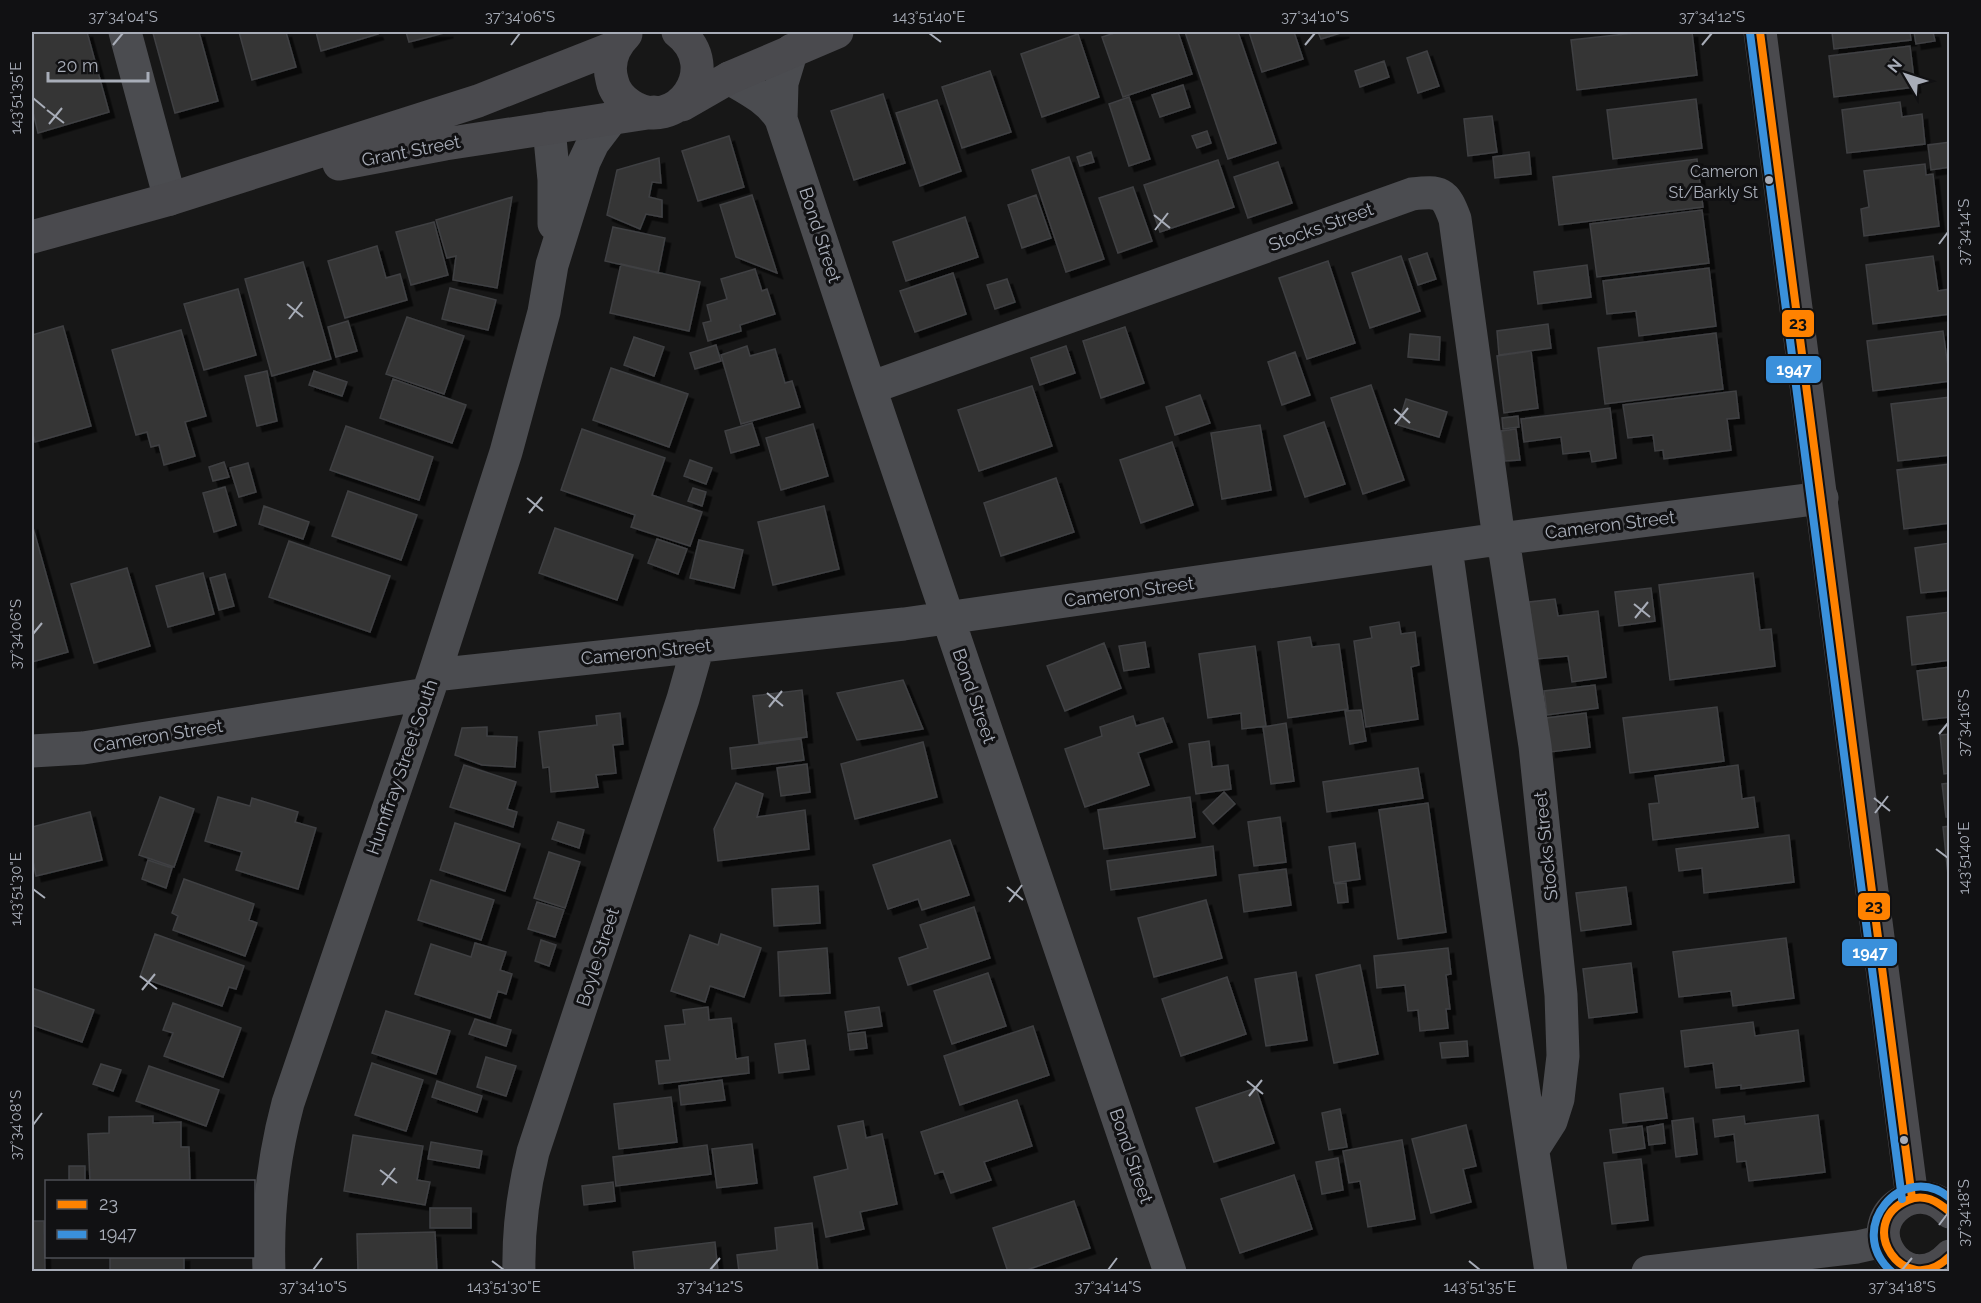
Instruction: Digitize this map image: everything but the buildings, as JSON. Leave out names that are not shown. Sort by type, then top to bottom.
[{"type":"main road","points":[[621,38],[610,66],[613,86],[618,95],[634,108],[660,112],[687,98],[697,75],[698,67],[694,51],[679,32]]},
{"type":"main road","name":"Grant Street","points":[[170,199],[396,152],[660,112],[683,105],[729,78],[837,32]]},
{"type":"main road","points":[[1760,32],[1912,1198]]},
{"type":"main road","name":"Grant Street","points":[[32,237],[170,199],[478,100],[561,69],[621,38]]},
{"type":"main road","points":[[549,128],[547,101],[549,90],[561,69]]},
{"type":"main road","points":[[1934,1266],[1917,1271],[1899,1265],[1887,1250],[1884,1241],[1885,1222],[1889,1214],[1903,1201],[1912,1198],[1931,1199],[1950,1212]]},
{"type":"street","points":[[125,32],[170,199]]},
{"type":"street","name":"Bond Street","points":[[781,119],[782,83],[792,50]]},
{"type":"street","name":"Bond Street","points":[[729,78],[762,98],[781,119],[1170,1272]]},
{"type":"street","name":"Humffray Street South","points":[[269,1272],[271,1184],[288,1103],[431,685],[522,399],[544,312],[552,265],[584,162],[593,143],[612,118]]},
{"type":"street","name":"Humffray Street South","points":[[549,128],[554,188],[552,265]]},
{"type":"street","name":"Stocks Street","points":[[870,388],[1412,194],[1433,192],[1448,201],[1455,219],[1501,539],[1535,746],[1561,995],[1563,1056],[1558,1099],[1546,1130],[1533,1149]]},
{"type":"street","name":"Cameron Street","points":[[32,751],[83,748],[431,685],[698,646],[948,618],[1501,539],[1822,498]]},
{"type":"street","points":[[1446,548],[1551,1272]]},
{"type":"street","name":"Boyle Street","points":[[519,1272],[520,1222],[526,1179],[533,1152],[684,699],[698,646]]},
{"type":"street","points":[[1648,1272],[1845,1248],[1884,1241]]},
{"type":"transit line","name":"23","points":[[1760,32],[1912,1198]]},
{"type":"transit line","name":"1947","points":[[1750,33],[1902,1199]]},
{"type":"transit line","name":"1947","points":[[1892,1272],[1878,1255],[1874,1237],[1876,1219],[1885,1204],[1898,1193],[1914,1187],[1932,1188],[1950,1198]]},
{"type":"transit line","name":"23","points":[[1950,1212],[1930,1199],[1919,1197],[1908,1200],[1892,1211],[1885,1225],[1885,1240],[1891,1254],[1902,1265],[1916,1270],[1933,1268],[1950,1256]]},
{"type":"place","name":"Cameron St/Barkly St","points":[[1769,180]]}]
